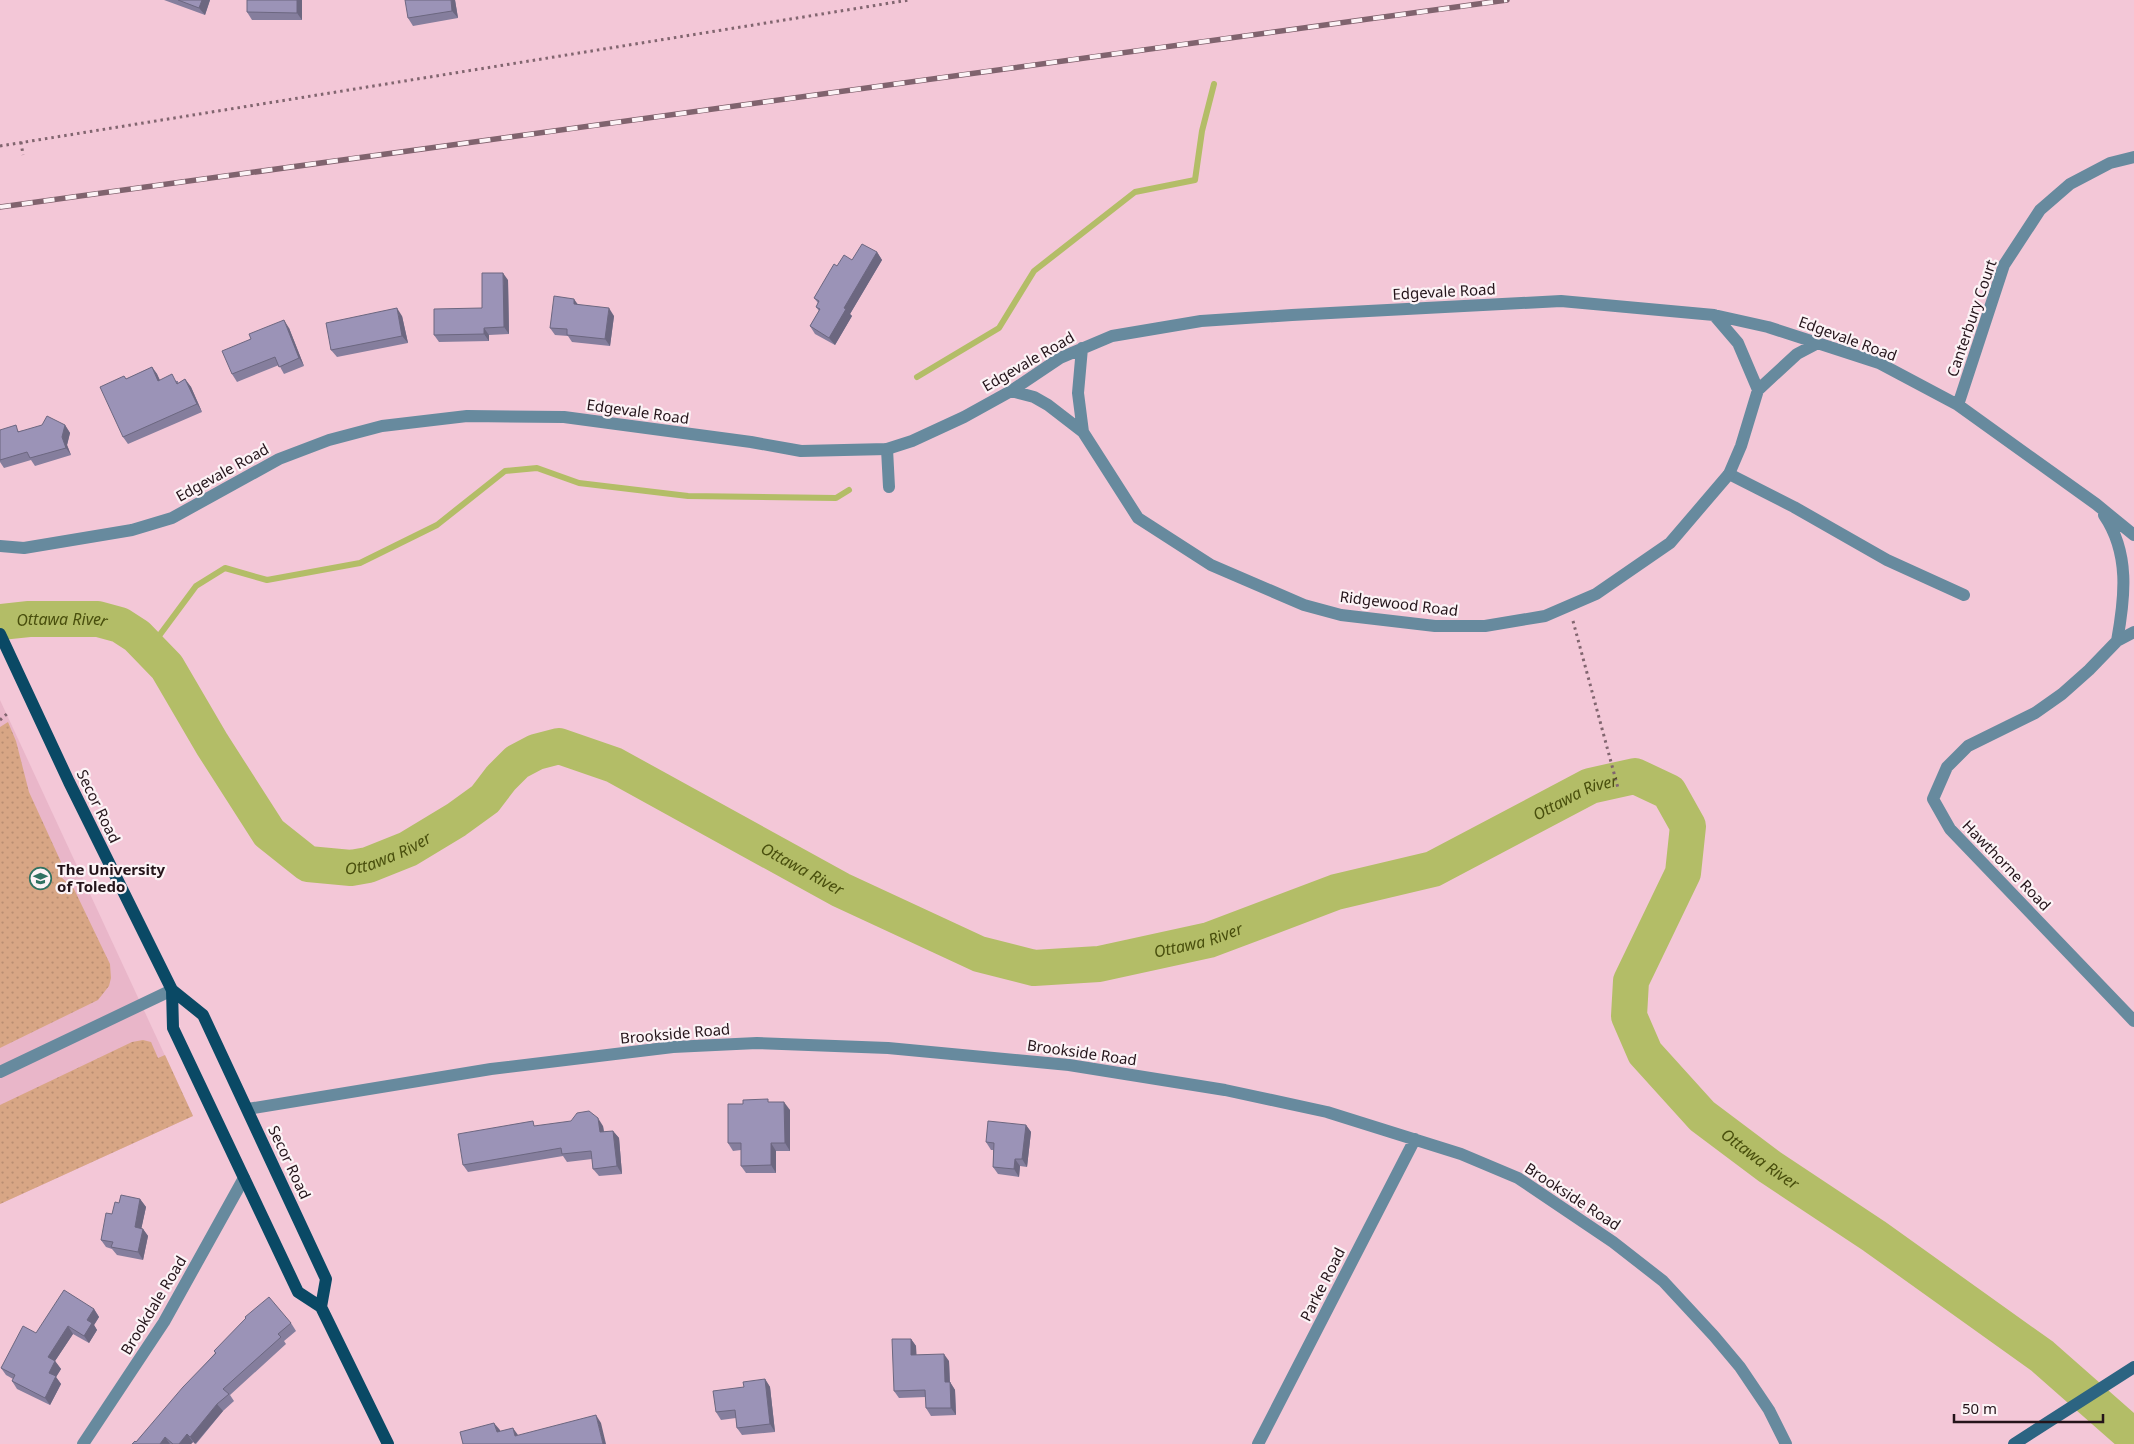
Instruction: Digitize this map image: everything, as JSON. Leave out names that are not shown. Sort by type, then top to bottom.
[{"type":"main road","name":"Secor Road","points":[[0,634],[69,782],[172,990],[203,1015],[326,1278],[321,1307],[298,1292],[172,1028],[172,990]]},
{"type":"main road","points":[[321,1307],[388,1444]]},
{"type":"main road","points":[[2015,1443],[2134,1367]]},
{"type":"street","name":"Canterbury Court","points":[[1958,405],[2004,265],[2040,210],[2070,184],[2110,163],[2134,157]]},
{"type":"street","name":"Edgevale Road","points":[[0,546],[24,548],[132,530],[172,518],[279,459],[329,440],[382,426],[467,416],[564,417],[751,442],[801,451],[886,449],[912,441],[964,417],[1011,391],[1060,358],[1112,336],[1192,323],[1292,315],[1561,301],[1714,315],[1768,327],[1879,363],[1958,405],[2096,504],[2134,535]]},
{"type":"street","points":[[1714,315],[1738,343],[1758,390],[1798,354],[1816,344]]},
{"type":"street","name":"Ridgewood Road","points":[[1082,348],[1078,393],[1083,432]]},
{"type":"street","name":"Ridgewood Road","points":[[1011,391],[1034,397],[1048,405],[1083,432],[1138,518],[1211,565],[1304,605],[1341,614],[1434,626],[1458,627],[1485,626],[1545,616],[1596,594],[1670,543],[1729,474],[1741,446],[1758,390]]},
{"type":"street","points":[[886,449],[889,488]]},
{"type":"street","points":[[1729,474],[1794,507],[1888,560],[1964,595]]},
{"type":"street","points":[[2096,504],[2112,527],[2122,558],[2124,603],[2117,640]]},
{"type":"street","name":"Hawthorne Road","points":[[2134,632],[2117,640],[2089,670],[2062,694],[2035,713],[1968,746],[1947,767],[1932,799],[1950,829],[2134,1021]]},
{"type":"street","points":[[0,1072],[172,990]]},
{"type":"street","name":"Brookside Road","points":[[248,1110],[491,1069],[673,1047],[757,1043],[888,1048],[1069,1065],[1224,1090],[1327,1112],[1461,1154],[1518,1178],[1613,1242],[1663,1281],[1691,1310],[1740,1367],[1769,1410],[1786,1444]]},
{"type":"street","name":"Parke Road","points":[[1258,1444],[1416,1139]]},
{"type":"street","name":"Brookdale Road","points":[[83,1444],[164,1322],[244,1178]]},
{"type":"path","points":[[0,146],[909,0]]},
{"type":"path","points":[[21,142],[24,155]]},
{"type":"path","points":[[1570,605],[1576,634],[1618,788]]},
{"type":"path","points":[[0,720],[8,713]]},
{"type":"shaded area","name":"The University of Toledo","points":[[0,700],[193,1116],[0,1204]]},
{"type":"shaded area","points":[[8,722],[16,741],[29,792],[61,862],[60,876],[74,889],[110,964],[111,978],[109,986],[98,1000],[0,1048],[0,727]]},
{"type":"shaded area","points":[[143,1040],[151,1042],[158,1058],[165,1055],[193,1116],[0,1204],[0,1105],[132,1042]]},
{"type":"building","points":[[178,0],[202,0],[199,8]]},
{"type":"building","points":[[247,0],[297,0],[297,13],[247,12]]},
{"type":"building","points":[[405,0],[451,0],[452,11],[408,18]]},
{"type":"building","points":[[862,244],[877,252],[844,308],[846,309],[829,338],[810,326],[820,309],[816,307],[819,301],[814,298],[834,264],[837,266],[844,255],[852,260]]},
{"type":"building","points":[[482,273],[503,273],[504,327],[484,328],[484,334],[434,335],[434,309],[482,308]]},
{"type":"building","points":[[554,296],[574,299],[574,304],[609,308],[605,339],[567,335],[567,329],[550,328]]},
{"type":"building","points":[[397,308],[402,336],[331,350],[326,323]]},
{"type":"building","points":[[284,320],[299,358],[279,367],[275,357],[232,374],[222,351],[251,339],[249,334]]},
{"type":"building","points":[[152,367],[158,381],[172,374],[177,384],[185,379],[197,404],[123,437],[100,387],[124,376],[126,379]]},
{"type":"building","points":[[47,416],[65,425],[62,437],[66,448],[30,458],[27,452],[0,460],[0,430],[16,425],[18,432],[42,425]]},
{"type":"building","points":[[768,1099],[768,1102],[784,1102],[785,1143],[771,1143],[771,1165],[741,1166],[741,1143],[728,1143],[728,1104],[743,1104],[743,1100]]},
{"type":"building","points":[[589,1111],[598,1118],[600,1132],[613,1131],[617,1166],[593,1169],[591,1151],[562,1154],[561,1148],[463,1165],[458,1134],[533,1121],[534,1126],[571,1121],[577,1113]]},
{"type":"building","points":[[988,1121],[1026,1125],[1022,1159],[1015,1159],[1014,1169],[993,1167],[994,1143],[986,1142]]},
{"type":"building","points":[[121,1195],[140,1199],[135,1227],[143,1229],[138,1252],[111,1247],[113,1242],[101,1240],[106,1213],[112,1214],[115,1202],[119,1203]]},
{"type":"building","points":[[64,1290],[94,1309],[87,1320],[92,1323],[84,1336],[68,1326],[48,1357],[55,1361],[49,1373],[56,1376],[45,1398],[12,1381],[15,1375],[1,1368],[23,1326],[36,1333]]},
{"type":"building","points":[[269,1297],[291,1323],[278,1334],[281,1337],[223,1389],[229,1394],[217,1404],[190,1437],[187,1434],[179,1444],[173,1444],[165,1437],[160,1444],[132,1444],[136,1442],[183,1387],[216,1353],[214,1351],[245,1317]]},
{"type":"building","points":[[892,1339],[911,1339],[911,1355],[944,1354],[945,1382],[950,1382],[951,1408],[926,1408],[925,1390],[894,1391]]},
{"type":"building","points":[[765,1379],[770,1424],[737,1428],[735,1410],[716,1412],[713,1391],[744,1387],[743,1382]]},
{"type":"building","points":[[596,1415],[603,1444],[463,1444],[460,1432],[494,1423],[497,1432],[513,1428],[515,1436]]},
{"type":"waterway","points":[[917,377],[999,328],[1034,271],[1135,192],[1195,180],[1202,131],[1214,84]]},
{"type":"waterway","points":[[150,648],[196,586],[225,568],[267,580],[360,563],[437,525],[505,471],[537,468],[579,483],[688,496],[836,498],[849,490]]},
{"type":"waterway","name":"Ottawa River","points":[[0,622],[29,619],[98,619],[120,625],[137,636],[167,667],[212,744],[269,833],[308,864],[351,868],[368,865],[408,849],[456,820],[485,799],[501,778],[517,762],[536,752],[559,746],[614,765],[841,890],[979,954],[1034,968],[1099,964],[1209,940],[1336,892],[1433,869],[1590,786],[1635,776],[1669,792],[1688,826],[1683,873],[1631,981],[1629,1016],[1645,1053],[1702,1116],[1770,1167],[1874,1236],[2042,1356],[2134,1437]]},
{"type":"railway","points":[[0,207],[1507,0]]},
{"type":"place","name":"The University of Toledo","points":[[41,878]]}]
